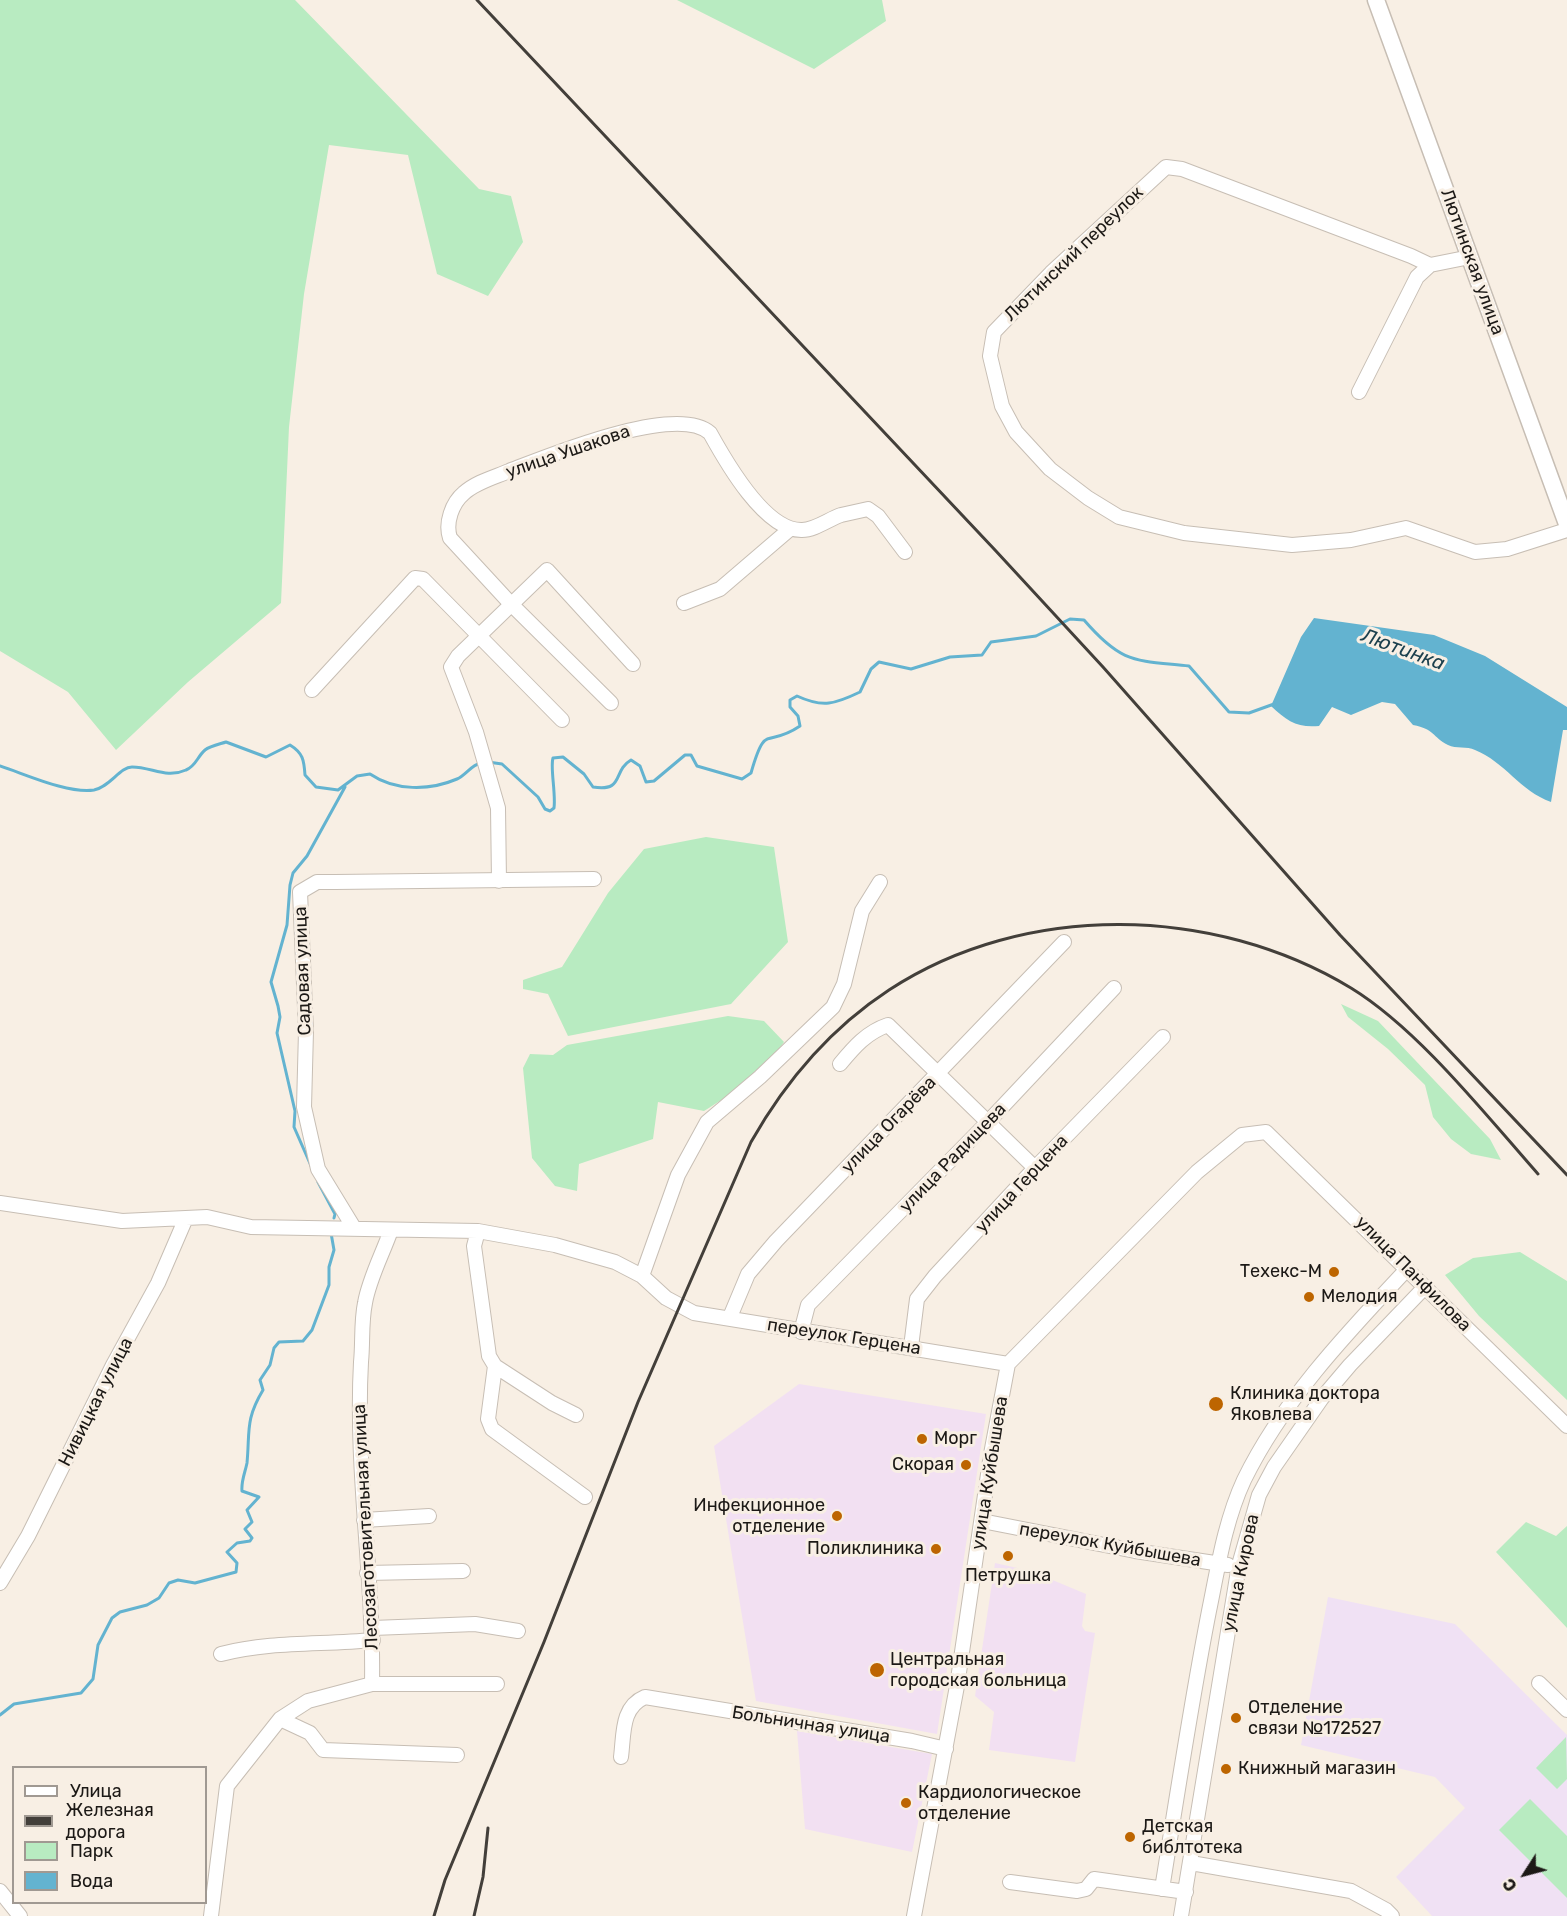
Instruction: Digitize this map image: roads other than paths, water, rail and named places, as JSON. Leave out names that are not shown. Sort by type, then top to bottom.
[{"type":"main road","name":"Лютинская улица","points":[[1377,0],[1567,524]]},
{"type":"street","name":"Лютинский переулок","points":[[1430,266],[1411,256],[1182,168],[1166,167],[1059,265],[994,332],[990,356],[1002,406],[1016,432],[1050,469],[1088,498],[1119,517],[1184,533],[1292,545],[1351,540],[1406,528],[1475,552],[1507,549],[1567,530]]},
{"type":"street","points":[[1359,392],[1417,277],[1430,266],[1470,257]]},
{"type":"street","name":"улица Ушакова","points":[[510,603],[450,538],[447,529],[450,514],[463,493],[476,485],[619,431],[683,425],[704,428],[710,433],[734,474],[775,520],[790,529]]},
{"type":"street","points":[[684,603],[720,589],[790,529],[805,530],[842,515],[868,510],[878,516],[905,552]]},
{"type":"street","points":[[499,881],[498,808],[483,756],[451,667],[510,603],[548,570],[633,664]]},
{"type":"street","points":[[312,690],[352,643],[415,578],[423,579],[562,720]]},
{"type":"street","points":[[510,603],[611,703]]},
{"type":"street","name":"Садовая улица","points":[[354,1228],[318,1169],[304,1107],[306,1031],[300,892],[317,882],[594,879]]},
{"type":"street","points":[[0,1203],[122,1221],[207,1217],[251,1227],[478,1231],[555,1245],[615,1262],[642,1276],[678,1175],[707,1122],[760,1077],[833,1007],[844,984],[862,911],[880,882]]},
{"type":"street","name":"улица Огарёва","points":[[730,1317],[748,1274],[776,1241],[1064,942]]},
{"type":"street","name":"улица Радищева","points":[[801,1332],[808,1305],[987,1123],[1114,988]]},
{"type":"street","points":[[840,1064],[859,1042],[877,1028],[888,1025],[1035,1168]]},
{"type":"street","name":"улица Герцена","points":[[911,1347],[917,1299],[1035,1168],[1163,1037]]},
{"type":"street","name":"улица Панфилова","points":[[1008,1364],[1197,1172],[1242,1135],[1266,1132],[1567,1426]]},
{"type":"street","name":"Нивицкая улица","points":[[0,1583],[28,1536],[113,1365],[158,1283],[186,1218]]},
{"type":"street","name":"Лесозаготовительная улица","points":[[372,1684],[373,1634],[367,1573],[359,1430],[365,1302],[391,1230]]},
{"type":"street","points":[[478,1231],[474,1246],[489,1356],[495,1366],[552,1403],[576,1414]]},
{"type":"street","name":"улица Кирова","points":[[1162,1888],[1201,1652],[1233,1507],[1245,1479],[1284,1416],[1333,1349],[1407,1269]]},
{"type":"street","name":"переулок Герцена","points":[[642,1276],[681,1308],[694,1313],[730,1317],[801,1332],[911,1347],[1008,1364]]},
{"type":"street","name":"улица Кирова","points":[[1182,1916],[1239,1565],[1259,1495],[1274,1467],[1322,1398],[1350,1365],[1425,1287]]},
{"type":"street","name":"улица Куйбышева","points":[[914,1916],[946,1749],[1008,1364]]},
{"type":"street","points":[[495,1366],[488,1419],[492,1429],[585,1497]]},
{"type":"street","points":[[364,1520],[429,1516]]},
{"type":"street","name":"переулок Куйбышева","points":[[982,1521],[1219,1564],[1239,1565]]},
{"type":"street","points":[[367,1573],[464,1571]]},
{"type":"street","points":[[221,1654],[281,1644],[475,1624],[518,1631]]},
{"type":"street","points":[[1539,1683],[1567,1710]]},
{"type":"street","points":[[211,1916],[227,1786],[280,1719],[308,1701],[372,1684],[497,1684]]},
{"type":"street","name":"Больничная улица","points":[[621,1757],[626,1712],[634,1702],[645,1697],[912,1741],[946,1749]]},
{"type":"street","points":[[280,1719],[310,1733],[319,1748],[323,1750],[457,1755]]},
{"type":"street","points":[[1191,1863],[1352,1891],[1386,1910],[1392,1916]]},
{"type":"street","points":[[1010,1882],[1077,1891],[1086,1889],[1094,1879],[1186,1892]]},
{"type":"street","points":[[0,1892],[20,1916]]},
{"type":"water","points":[[1314,618],[1434,635],[1485,656],[1567,707],[1567,730],[1563,730],[1551,802],[1530,791],[1486,755],[1472,749],[1448,745],[1430,731],[1413,725],[1395,704],[1382,702],[1351,715],[1332,707],[1319,726],[1298,725],[1282,716],[1271,706],[1301,637]]},
{"type":"waterway","name":"Лютинка","points":[[488,762],[502,764],[538,797],[545,809],[550,811],[554,808],[553,758],[563,757],[584,774],[593,787],[603,788],[614,784],[625,765],[631,760],[640,766],[646,782],[654,781],[685,755],[691,755],[697,766],[742,779],[751,773],[764,741],[800,726],[798,716],[790,707],[790,700],[797,696],[814,702],[836,702],[860,692],[871,669],[879,662],[911,669],[950,657],[982,655],[991,642],[1036,636],[1070,619],[1084,620],[1109,645],[1130,657],[1189,666],[1229,712],[1249,713],[1274,704]]},
{"type":"waterway","name":"Лютинка","points":[[0,766],[59,786],[94,790],[105,785],[123,770],[132,767],[172,773],[186,770],[205,750],[226,742],[266,757],[290,745],[300,754],[305,775],[316,787],[338,790],[357,776],[370,774],[390,784],[412,787],[435,786],[457,779],[481,763]]},
{"type":"waterway","points":[[312,1168],[294,1127],[295,1111],[277,1033],[280,1017],[271,982],[287,925],[293,873],[307,856],[345,787]]},
{"type":"waterway","points":[[318,1182],[335,1214],[334,1218]]},
{"type":"waterway","points":[[0,1715],[14,1704],[81,1693],[93,1679],[98,1645],[112,1618],[120,1612],[147,1605],[159,1598],[169,1583],[178,1580],[195,1583],[236,1572],[237,1563],[227,1552],[237,1543],[250,1541],[252,1538],[245,1529],[252,1522],[247,1510],[259,1497],[242,1491],[242,1487],[247,1463],[251,1418],[263,1390],[260,1380],[270,1365],[274,1348],[279,1342],[303,1341],[312,1330],[329,1285],[329,1267],[334,1250],[331,1233]]},
{"type":"railway","points":[[477,0],[995,550],[1103,667],[1340,935],[1567,1175]]},
{"type":"railway","points":[[434,1916],[445,1880],[544,1642],[638,1402],[751,1142],[779,1098],[811,1058],[848,1021],[889,990],[942,961],[999,940],[1059,928],[1120,924],[1180,929],[1240,941],[1297,961],[1351,988],[1376,1005],[1426,1049],[1450,1074],[1538,1174]]},
{"type":"railway","points":[[474,1916],[483,1877],[488,1828]]},
{"type":"place","name":"Техекс-М","points":[[1334,1272]]},
{"type":"place","name":"Мелодия","points":[[1309,1297]]},
{"type":"place","name":"Клиника доктора Яковлева","points":[[1216,1404]]},
{"type":"place","name":"Морг","points":[[922,1439]]},
{"type":"place","name":"Скорая","points":[[966,1465]]},
{"type":"place","name":"Инфекционное отделение","points":[[837,1516]]},
{"type":"place","name":"Поликлиника","points":[[936,1549]]},
{"type":"place","name":"Петрушка","points":[[1008,1556]]},
{"type":"place","name":"Центральная городская больница","points":[[877,1670]]},
{"type":"place","name":"Отделение связи №172527","points":[[1236,1718]]},
{"type":"place","name":"Книжный магазин","points":[[1226,1769]]},
{"type":"place","name":"Кардиологическое отделение","points":[[906,1803]]},
{"type":"place","name":"Детская библтотека","points":[[1130,1837]]}]
